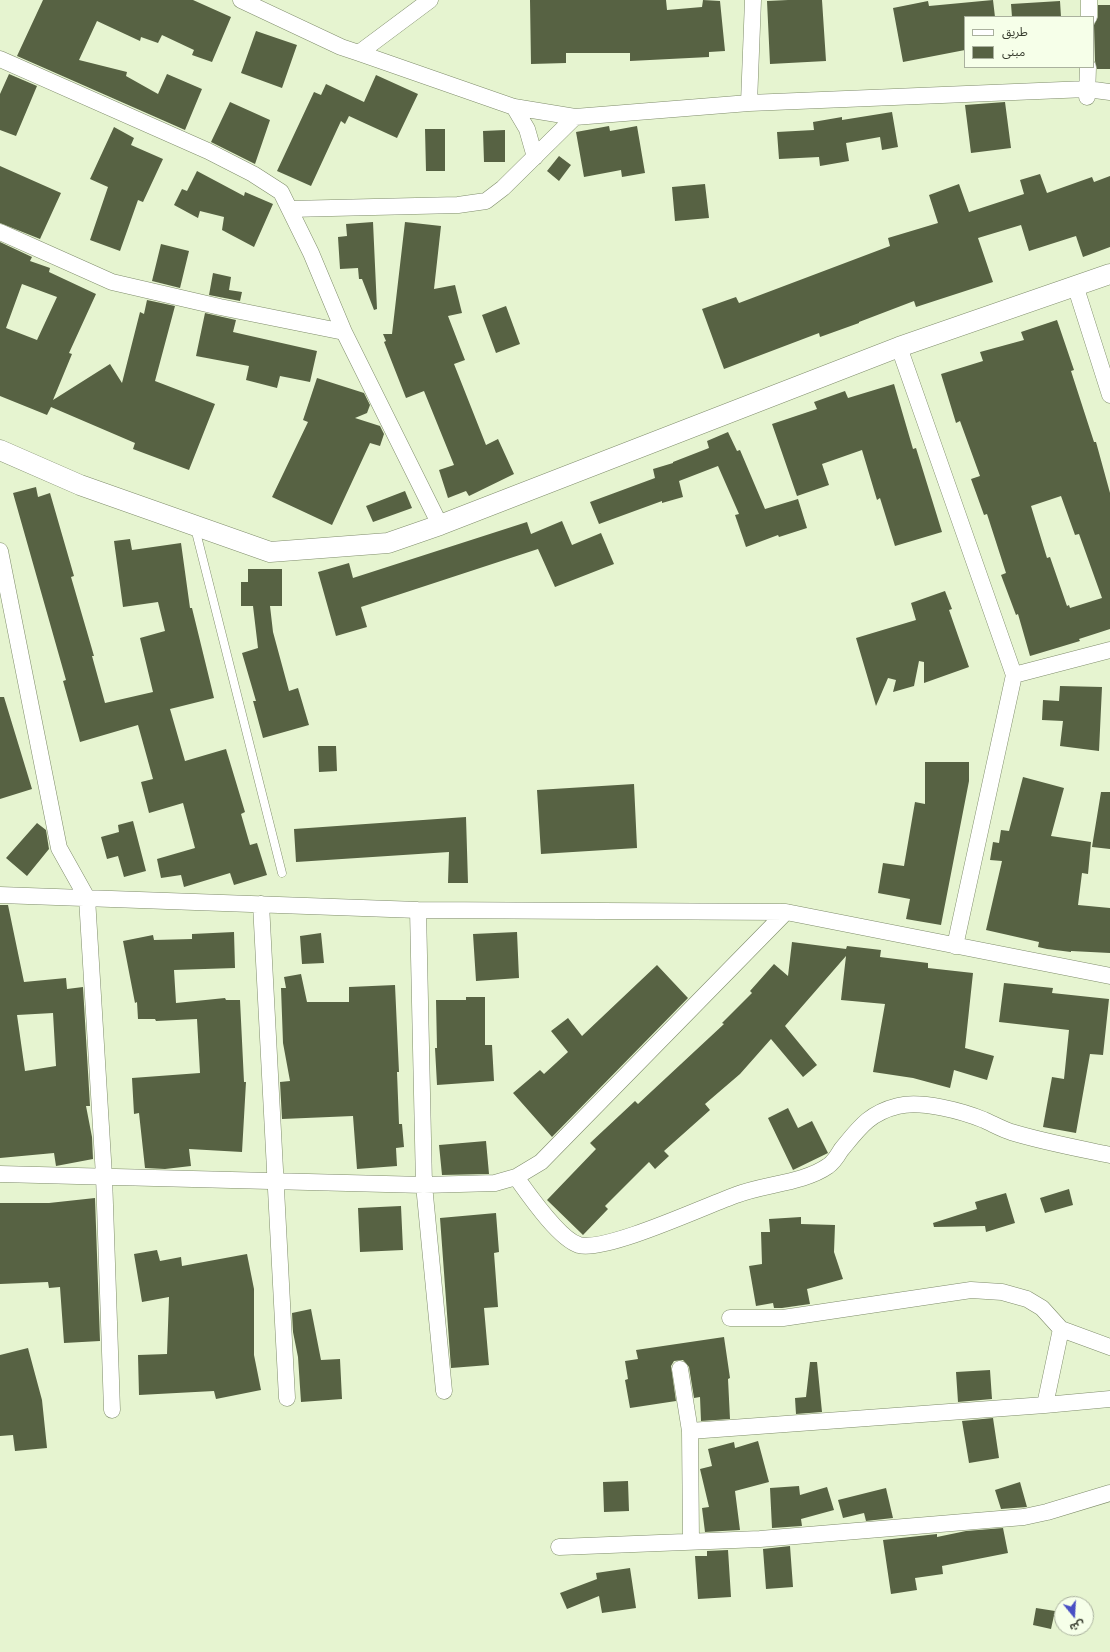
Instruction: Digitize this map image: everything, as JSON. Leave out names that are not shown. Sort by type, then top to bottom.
[{"type":"street","points":[[241,0],[341,47],[514,107],[575,118],[749,103],[1110,92]]},
{"type":"street","points":[[359,53],[430,0]]},
{"type":"street","points":[[749,103],[753,0]]},
{"type":"street","points":[[1089,0],[1089,16]]},
{"type":"street","points":[[0,59],[208,151],[253,174],[282,192],[311,253],[344,332],[440,525]]},
{"type":"street","points":[[1087,93],[1088,68]]},
{"type":"street","points":[[514,107],[527,129],[535,157]]},
{"type":"street","points":[[290,209],[458,205],[486,201],[503,188],[575,118]]},
{"type":"street","points":[[0,232],[112,282],[220,307],[344,332]]},
{"type":"street","points":[[0,450],[80,485],[270,552],[388,543],[440,525],[899,347],[1110,274]]},
{"type":"street","points":[[1075,285],[1110,395]]},
{"type":"street","points":[[899,347],[1014,675],[955,946]]},
{"type":"street","points":[[0,551],[2,574],[59,848],[87,898],[104,1176],[112,1410]]},
{"type":"street","points":[[1014,675],[1110,650]]},
{"type":"street","points":[[0,895],[418,910],[786,912],[1110,976]]},
{"type":"street","points":[[261,904],[287,1398]]},
{"type":"street","points":[[418,910],[424,1185],[444,1391]]},
{"type":"street","points":[[0,1174],[424,1185],[494,1183],[516,1177],[541,1162],[786,912]]},
{"type":"street","points":[[516,1177],[540,1209],[570,1241],[581,1245],[607,1242],[673,1221],[736,1195],[808,1175],[829,1165],[870,1116],[899,1105],[922,1105],[958,1112],[982,1120],[1009,1132],[1037,1140],[1110,1155]]},
{"type":"street","points":[[730,1318],[783,1318],[971,1290],[1002,1292],[1027,1299],[1042,1308],[1061,1329],[1110,1347]]},
{"type":"street","points":[[1046,1405],[1061,1329]]},
{"type":"street","points":[[680,1369],[690,1432],[691,1541]]},
{"type":"street","points":[[690,1432],[1046,1405],[1110,1398]]},
{"type":"street","points":[[560,1547],[760,1539],[1024,1517],[1047,1512],[1110,1493]]},
{"type":"lane","points":[[194,525],[282,873]]},
{"type":"building","points":[[43,0],[193,0],[231,17],[212,62],[192,55],[194,50],[162,35],[158,43],[141,37],[140,41],[97,21],[79,60],[127,72],[126,76],[158,94],[167,74],[202,89],[185,130],[17,56]]},
{"type":"building","points":[[530,0],[666,0],[667,10],[702,7],[703,0],[720,1],[725,51],[709,52],[709,57],[630,61],[630,53],[566,53],[566,63],[531,64]]},
{"type":"building","points":[[822,0],[826,61],[770,64],[767,1]]},
{"type":"building","points":[[993,0],[995,16],[964,16],[964,50],[903,62],[893,8],[928,1],[929,6]]},
{"type":"building","points":[[1060,1],[1061,16],[1012,16],[1011,4]]},
{"type":"building","points":[[1098,5],[1110,5],[1110,69],[1097,69],[1095,61],[1094,25],[1098,17]]},
{"type":"building","points":[[256,31],[297,45],[282,88],[241,73]]},
{"type":"building","points":[[9,74],[37,86],[16,136],[0,130],[0,94]]},
{"type":"building","points":[[376,75],[418,94],[397,138],[349,116],[345,124],[341,121],[311,186],[277,171],[314,92],[321,95],[326,84],[364,102]]},
{"type":"building","points":[[230,102],[270,120],[255,164],[211,142]]},
{"type":"building","points":[[1005,102],[1011,148],[971,153],[965,105]]},
{"type":"building","points":[[892,112],[898,147],[882,150],[880,137],[846,143],[849,161],[820,166],[819,157],[779,159],[777,132],[814,130],[813,122],[842,117],[842,120]]},
{"type":"building","points":[[609,126],[610,131],[637,126],[645,173],[622,177],[621,170],[584,177],[576,132]]},
{"type":"building","points":[[114,127],[134,138],[131,145],[163,159],[143,202],[138,200],[120,251],[90,240],[108,187],[90,179]]},
{"type":"building","points":[[425,129],[445,129],[445,171],[426,171]]},
{"type":"building","points":[[505,130],[505,162],[484,162],[483,131]]},
{"type":"building","points":[[559,156],[571,165],[559,181],[547,171]]},
{"type":"building","points":[[0,166],[61,193],[40,239],[0,223]]},
{"type":"building","points":[[197,171],[244,196],[245,192],[273,204],[254,247],[222,230],[224,217],[200,211],[198,218],[174,205],[182,189],[187,191]]},
{"type":"building","points":[[1040,174],[1047,193],[1092,177],[1094,182],[1110,176],[1110,247],[1083,257],[1076,236],[1029,251],[1021,225],[978,238],[993,282],[916,307],[914,301],[820,337],[819,333],[724,369],[702,309],[736,297],[739,303],[890,246],[888,238],[938,223],[929,195],[959,184],[969,212],[1024,194],[1020,180]]},
{"type":"building","points":[[705,184],[709,218],[675,221],[672,187]]},
{"type":"building","points":[[373,222],[377,309],[374,310],[362,279],[359,279],[358,268],[340,269],[338,237],[347,236],[346,224]]},
{"type":"building","points":[[405,222],[441,226],[434,289],[455,285],[462,313],[448,316],[465,360],[454,364],[486,445],[498,439],[514,474],[469,496],[466,491],[448,498],[439,470],[454,465],[424,391],[406,398],[384,342],[386,341],[383,334],[392,334]]},
{"type":"building","points":[[0,242],[32,257],[30,261],[50,268],[49,272],[96,294],[69,353],[72,354],[53,400],[110,364],[122,383],[140,312],[144,314],[147,300],[175,306],[155,381],[215,404],[189,470],[133,449],[135,443],[51,407],[47,415],[0,396]],"holes":[[[22,284],[57,297],[37,340],[6,328]]]},
{"type":"building","points":[[161,244],[189,251],[180,288],[152,281]]},
{"type":"building","points":[[213,273],[231,277],[229,290],[242,292],[240,301],[209,295]]},
{"type":"building","points":[[506,306],[520,344],[496,353],[482,315]]},
{"type":"building","points":[[205,313],[236,320],[233,332],[317,351],[310,382],[280,376],[277,388],[246,380],[249,366],[196,356]]},
{"type":"building","points":[[1057,320],[1074,370],[1071,371],[1094,442],[1096,442],[1110,493],[1110,629],[1079,639],[1080,641],[1030,656],[1018,614],[1016,615],[1001,575],[1006,573],[987,514],[984,515],[971,479],[980,476],[960,421],[956,423],[941,374],[983,361],[980,352],[1024,340],[1021,332]],"holes":[[[1061,496],[1075,535],[1079,534],[1102,598],[1070,608],[1069,605],[1067,606],[1050,557],[1047,558],[1031,506]]]},
{"type":"building","points":[[317,378],[364,393],[370,405],[367,413],[355,418],[380,426],[384,434],[380,446],[370,443],[332,525],[272,497],[308,422],[303,420]]},
{"type":"building","points":[[894,384],[913,449],[916,448],[942,532],[895,546],[880,498],[877,500],[862,450],[822,464],[829,485],[797,496],[772,424],[817,409],[814,402],[845,391],[848,398]]},
{"type":"building","points":[[728,432],[737,451],[740,450],[765,509],[798,499],[807,528],[779,537],[778,535],[746,547],[735,515],[739,514],[718,466],[679,481],[683,497],[662,503],[662,501],[599,524],[590,502],[655,478],[653,469],[673,463],[709,448],[707,441]]},
{"type":"building","points":[[36,487],[38,497],[50,493],[74,576],[71,577],[94,656],[92,656],[105,703],[153,692],[140,638],[165,631],[158,602],[123,607],[114,541],[130,539],[132,550],[181,543],[190,608],[192,608],[214,698],[170,709],[185,761],[226,749],[245,812],[241,814],[250,845],[257,843],[267,875],[234,885],[230,873],[184,887],[181,875],[161,878],[157,859],[195,848],[183,803],[149,813],[141,782],[153,779],[138,725],[80,742],[63,681],[66,680],[13,493]]},
{"type":"building","points":[[405,491],[412,508],[373,522],[366,506]]},
{"type":"building","points":[[562,521],[572,545],[601,533],[614,564],[555,587],[538,549],[361,607],[367,627],[336,636],[318,572],[349,563],[353,578],[527,522],[531,534]]},
{"type":"building","points":[[248,569],[282,569],[282,606],[270,606],[273,632],[289,691],[298,688],[309,725],[263,738],[253,701],[256,701],[242,653],[258,648],[253,606],[241,606],[241,582],[248,582]]},
{"type":"building","points":[[945,591],[952,609],[949,610],[969,667],[924,683],[924,662],[919,661],[914,686],[893,692],[896,680],[888,678],[876,706],[856,638],[916,620],[911,603]]},
{"type":"building","points":[[1060,686],[1102,687],[1099,751],[1060,746],[1063,721],[1042,720],[1043,700],[1059,701]]},
{"type":"building","points":[[0,697],[4,697],[32,789],[0,799]]},
{"type":"building","points":[[318,746],[336,746],[337,771],[319,772]]},
{"type":"building","points":[[925,762],[969,762],[969,781],[941,925],[906,919],[910,899],[878,893],[883,863],[904,866],[915,802],[925,804]]},
{"type":"building","points":[[1023,777],[1064,788],[1051,836],[1091,842],[1088,874],[1082,873],[1078,905],[1110,908],[1110,953],[1071,952],[1047,949],[1038,947],[1039,942],[986,930],[1002,861],[990,860],[993,842],[999,843],[1001,830],[1009,831]]},
{"type":"building","points":[[634,784],[637,848],[541,854],[537,790]]},
{"type":"building","points":[[1101,792],[1110,792],[1110,849],[1092,847]]},
{"type":"building","points":[[466,817],[468,883],[448,883],[449,852],[296,862],[294,829]]},
{"type":"building","points":[[133,821],[146,871],[124,877],[118,856],[107,859],[101,837],[119,832],[118,825]]},
{"type":"building","points":[[37,823],[46,830],[49,849],[27,876],[6,858]]},
{"type":"building","points":[[0,905],[8,905],[24,982],[66,978],[67,989],[83,987],[90,1106],[86,1106],[92,1137],[93,1159],[56,1166],[54,1153],[0,1158]],"holes":[[[53,1013],[56,1066],[25,1071],[17,1015]]]},
{"type":"building","points":[[234,932],[235,968],[174,970],[176,1003],[225,998],[226,1000],[240,1000],[244,1082],[246,1082],[242,1152],[189,1149],[191,1166],[165,1169],[145,1168],[139,1113],[134,1114],[132,1078],[200,1073],[197,1019],[156,1021],[155,1019],[138,1019],[137,1002],[135,1003],[123,941],[153,935],[154,940],[192,939],[192,934]]},
{"type":"building","points":[[517,932],[519,978],[476,981],[473,934]]},
{"type":"building","points":[[321,933],[324,963],[302,964],[300,936]]},
{"type":"building","points":[[792,942],[846,949],[847,946],[881,950],[880,957],[928,963],[928,968],[973,973],[965,1048],[994,1056],[987,1080],[954,1070],[950,1088],[913,1078],[873,1072],[885,1004],[841,1000],[846,956],[785,1026],[817,1065],[803,1077],[771,1039],[740,1074],[705,1104],[710,1110],[664,1151],[669,1156],[655,1169],[649,1162],[605,1206],[608,1209],[583,1235],[547,1200],[596,1149],[590,1143],[635,1101],[638,1104],[724,1024],[722,1023],[752,993],[750,991],[774,964],[788,976]]},
{"type":"building","points":[[657,965],[688,998],[552,1137],[513,1093],[540,1070],[544,1074],[568,1052],[551,1031],[568,1018],[582,1036]]},
{"type":"building","points":[[301,974],[307,1002],[349,1002],[349,987],[395,985],[399,1072],[397,1072],[399,1124],[402,1124],[404,1147],[396,1148],[397,1166],[357,1169],[353,1116],[282,1119],[280,1082],[290,1081],[283,1043],[281,988],[286,988],[284,977]]},
{"type":"building","points":[[1004,983],[1053,988],[1052,993],[1109,999],[1103,1055],[1090,1054],[1076,1133],[1043,1127],[1052,1077],[1064,1079],[1069,1030],[999,1022]]},
{"type":"building","points":[[466,997],[485,997],[485,1045],[492,1045],[494,1081],[437,1085],[435,1048],[437,1048],[436,1000],[466,1000]]},
{"type":"building","points":[[788,1108],[798,1128],[812,1121],[828,1153],[793,1170],[768,1118]]},
{"type":"building","points":[[486,1141],[489,1174],[442,1175],[439,1145]]},
{"type":"building","points":[[1069,1189],[1073,1205],[1045,1213],[1040,1198]]},
{"type":"building","points":[[1006,1193],[1015,1223],[986,1232],[985,1226],[934,1227],[933,1223],[977,1209],[975,1202]]},
{"type":"building","points":[[95,1198],[100,1341],[64,1343],[60,1287],[49,1288],[48,1282],[0,1284],[0,1203],[49,1203]]},
{"type":"building","points":[[401,1206],[403,1250],[360,1252],[358,1208]]},
{"type":"building","points":[[496,1213],[499,1252],[494,1253],[498,1307],[484,1308],[489,1365],[451,1368],[440,1218]]},
{"type":"building","points":[[801,1217],[801,1224],[835,1225],[834,1252],[843,1279],[807,1289],[810,1304],[782,1308],[774,1308],[773,1303],[756,1306],[749,1266],[762,1264],[761,1232],[770,1232],[769,1219]]},
{"type":"building","points":[[157,1250],[160,1261],[181,1257],[182,1266],[247,1254],[254,1289],[254,1355],[261,1390],[216,1399],[214,1391],[139,1395],[138,1355],[167,1354],[169,1297],[142,1302],[134,1254]]},
{"type":"building","points":[[311,1309],[321,1360],[340,1359],[342,1399],[301,1402],[298,1357],[293,1332],[292,1313]]},
{"type":"building","points":[[724,1337],[730,1378],[728,1379],[730,1419],[701,1421],[700,1397],[694,1398],[689,1367],[683,1360],[674,1361],[671,1366],[676,1401],[630,1408],[625,1380],[628,1379],[625,1361],[638,1359],[636,1350]]},
{"type":"building","points":[[28,1348],[42,1400],[47,1448],[15,1451],[13,1435],[0,1436],[0,1355]]},
{"type":"building","points":[[810,1362],[817,1362],[822,1412],[796,1414],[795,1398],[806,1397]]},
{"type":"building","points":[[990,1370],[992,1399],[958,1402],[956,1372]]},
{"type":"building","points":[[993,1418],[999,1458],[969,1463],[962,1421]]},
{"type":"building","points":[[758,1441],[769,1482],[735,1491],[740,1530],[705,1532],[702,1508],[709,1507],[700,1469],[712,1466],[708,1449],[734,1442],[735,1448]]},
{"type":"building","points":[[628,1481],[629,1511],[604,1512],[603,1482]]},
{"type":"building","points":[[1020,1482],[1027,1507],[1001,1509],[995,1490]]},
{"type":"building","points":[[799,1486],[800,1495],[827,1487],[834,1510],[801,1519],[802,1526],[772,1528],[770,1488]]},
{"type":"building","points":[[886,1488],[893,1518],[866,1521],[864,1513],[843,1518],[838,1500]]},
{"type":"building","points":[[1003,1528],[1008,1553],[942,1566],[943,1574],[915,1578],[917,1590],[891,1594],[883,1540],[937,1534],[937,1537],[966,1531]]},
{"type":"building","points":[[790,1546],[793,1587],[766,1589],[763,1549]]},
{"type":"building","points":[[728,1550],[731,1597],[698,1599],[695,1556],[707,1556],[707,1551]]},
{"type":"building","points":[[630,1568],[636,1608],[602,1613],[599,1596],[567,1609],[560,1593],[597,1579],[596,1573]]},
{"type":"building","points":[[1036,1608],[1054,1611],[1051,1629],[1033,1625]]}]
